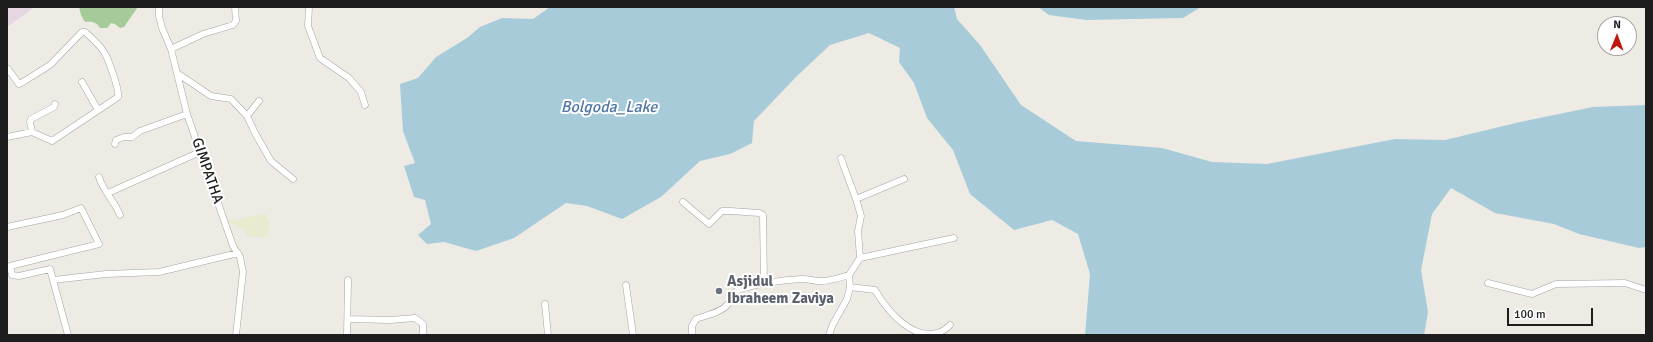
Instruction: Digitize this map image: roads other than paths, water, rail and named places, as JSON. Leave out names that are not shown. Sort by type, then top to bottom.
[{"type":"street","name":"GIMPATHA","points":[[159,7],[159,16],[162,28],[177,73],[187,114],[233,246],[238,253],[243,272],[236,335]]},
{"type":"street","points":[[170,49],[203,34],[233,25],[236,21],[235,7]]},
{"type":"street","points":[[308,7],[308,26],[320,58],[349,78],[361,92],[365,105]]},
{"type":"street","points":[[7,137],[32,132],[52,141],[118,97],[119,94],[117,82],[106,54],[96,42],[84,32],[82,32],[50,65],[19,84],[8,69]]},
{"type":"street","points":[[177,73],[211,96],[231,99],[247,116],[271,161],[293,179]]},
{"type":"street","points":[[82,82],[98,110]]},
{"type":"street","points":[[247,116],[259,101]]},
{"type":"street","points":[[32,132],[30,122],[31,119],[54,107],[55,104]]},
{"type":"street","points":[[115,144],[116,140],[124,137],[132,137],[140,131],[187,114]]},
{"type":"street","points":[[108,193],[200,152]]},
{"type":"street","points":[[829,335],[833,324],[847,299],[850,287],[849,275],[860,258],[858,231],[861,216],[841,158]]},
{"type":"street","points":[[99,177],[120,215]]},
{"type":"street","points":[[856,199],[904,179]]},
{"type":"street","points":[[683,202],[709,224],[722,212],[760,213],[763,215],[764,284]]},
{"type":"street","points":[[7,227],[63,215],[81,208],[100,244],[10,266],[12,275],[19,276],[50,269],[68,335]]},
{"type":"street","points":[[860,258],[954,238]]},
{"type":"street","points":[[53,280],[106,274],[159,272],[238,253]]},
{"type":"street","points":[[692,335],[692,326],[696,319],[722,310],[729,303],[732,294],[740,290],[764,284],[801,279],[811,279],[816,281],[831,280],[849,275]]},
{"type":"street","points":[[346,335],[348,319],[348,280]]},
{"type":"street","points":[[1488,283],[1532,294],[1556,284],[1625,283],[1646,290]]},
{"type":"street","points":[[626,285],[633,335]]},
{"type":"street","points":[[850,287],[874,290],[882,302],[903,325],[913,330],[926,334],[940,332],[950,325]]},
{"type":"street","points":[[545,304],[548,335]]},
{"type":"street","points":[[348,319],[390,320],[415,318],[423,324],[423,335]]},
{"type":"water","name":"Bolgoda_Lake","points":[[550,7],[954,7],[957,19],[980,45],[1021,105],[1076,141],[1162,148],[1212,162],[1267,164],[1395,139],[1445,140],[1520,122],[1593,107],[1646,105],[1646,247],[1639,248],[1579,234],[1554,224],[1495,213],[1451,188],[1432,214],[1421,270],[1428,312],[1424,335],[1085,335],[1090,274],[1078,234],[1052,220],[1014,230],[970,194],[953,150],[927,118],[914,83],[899,62],[900,48],[869,33],[830,45],[796,77],[754,121],[752,143],[730,154],[700,161],[661,197],[622,219],[587,206],[566,203],[514,238],[476,251],[444,242],[427,244],[418,235],[431,224],[425,200],[414,197],[404,166],[415,163],[403,131],[400,84],[418,78],[436,57],[467,38],[480,27],[502,18],[533,19]]},
{"type":"water","points":[[1038,7],[1201,7],[1183,18],[1086,20],[1049,15]]},
{"type":"place","name":"Asjidul Ibraheem Zaviya","points":[[719,291]]}]
